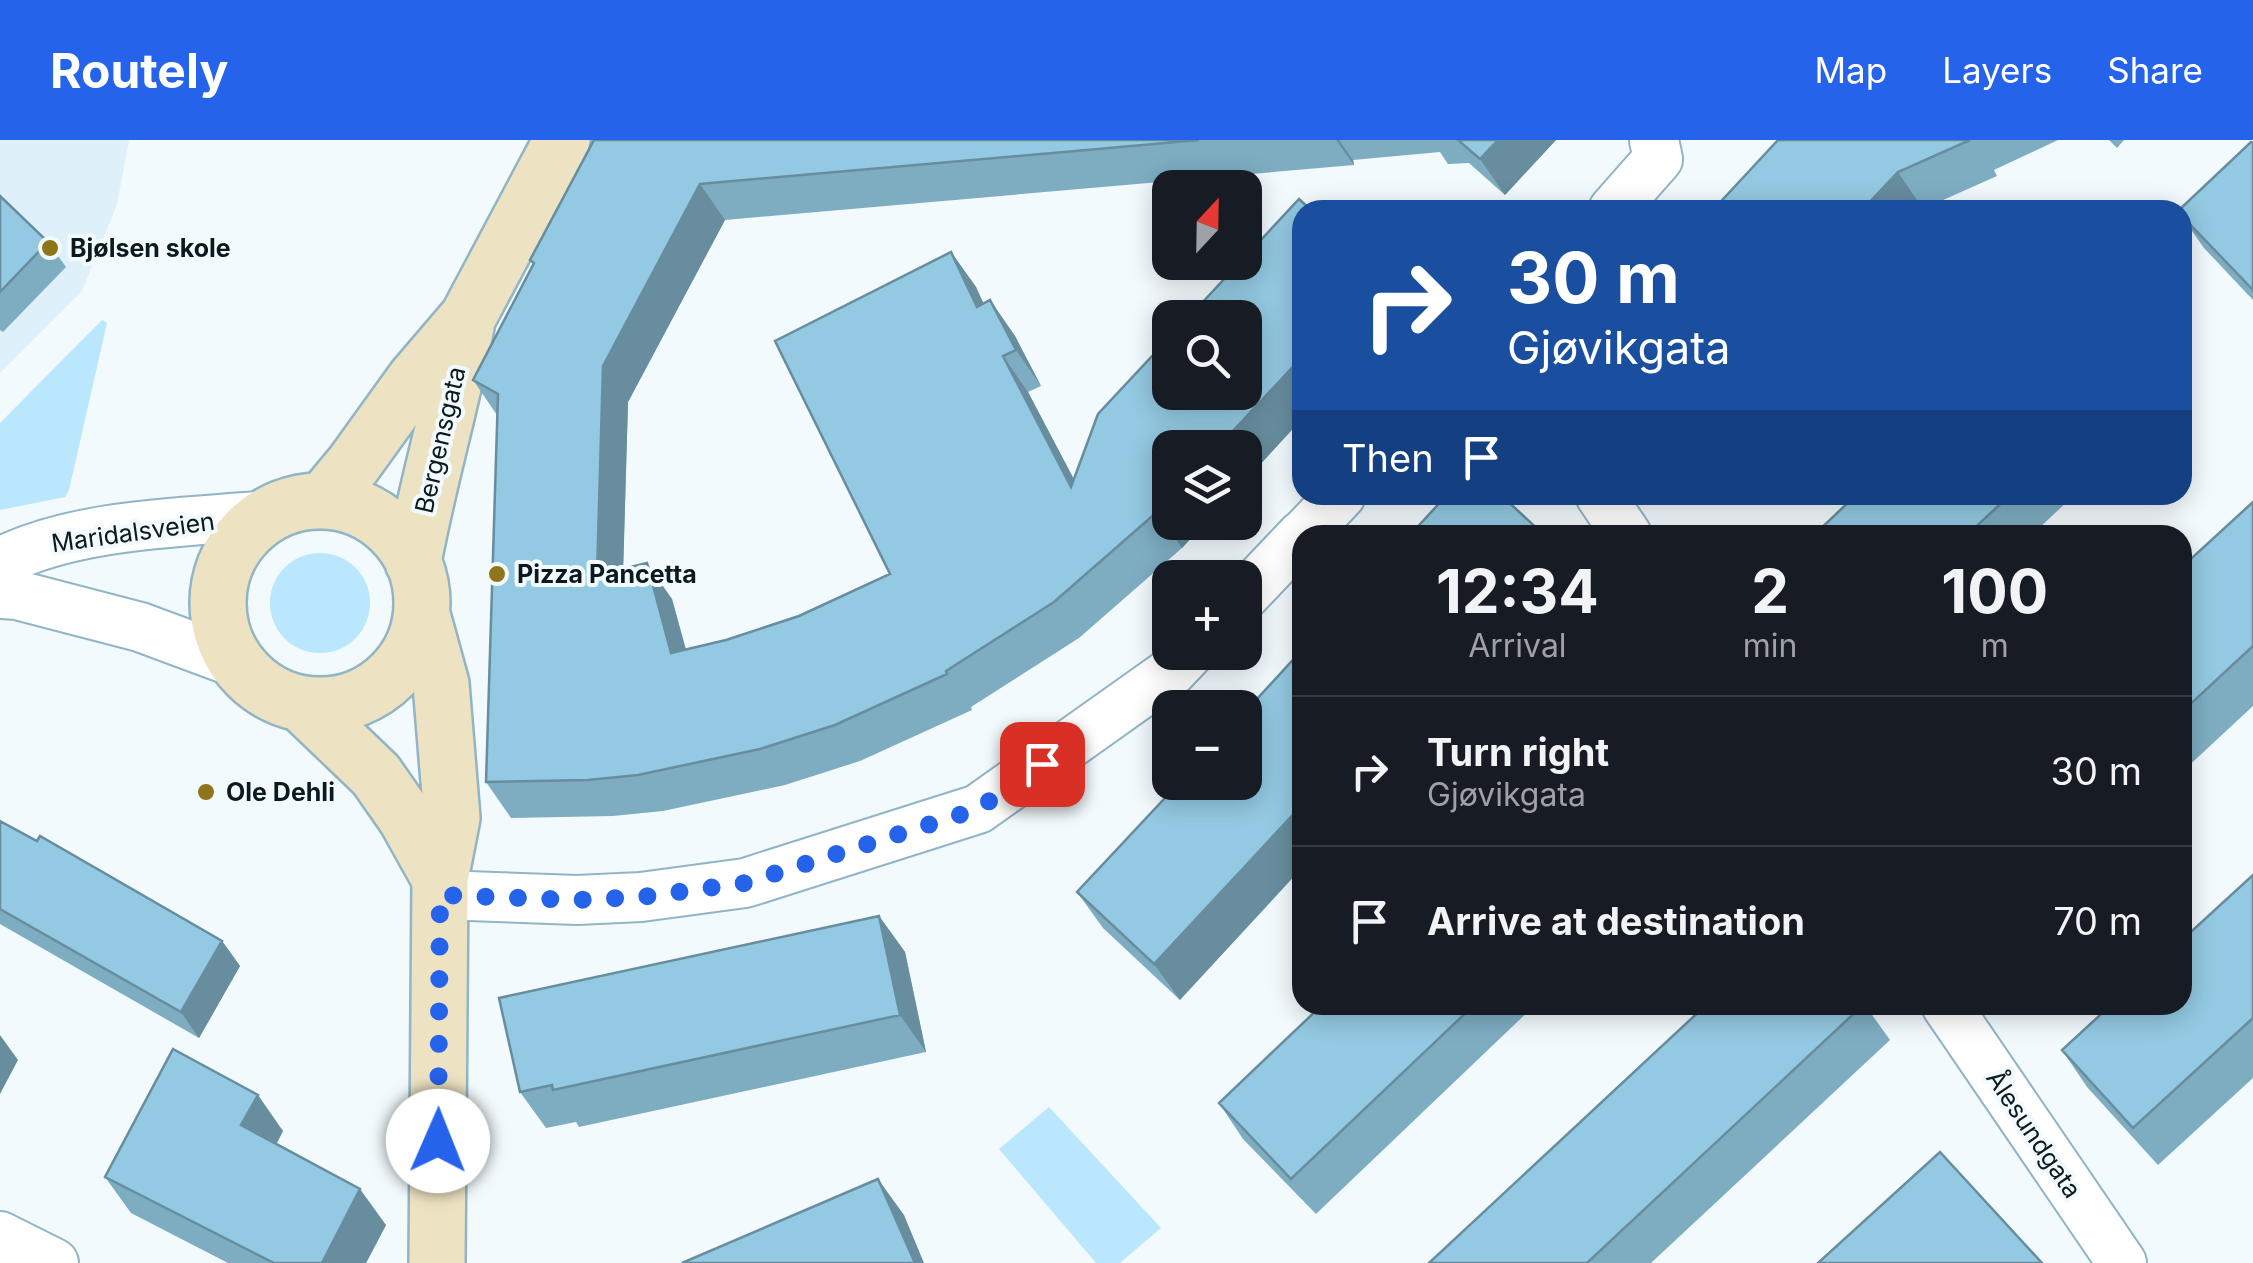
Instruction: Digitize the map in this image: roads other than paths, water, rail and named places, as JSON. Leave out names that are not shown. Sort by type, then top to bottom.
[{"type":"street","name":"Bergensgata","points":[[322,501],[364,452],[414,379],[468,318],[562,140]]},
{"type":"street","points":[[1622,200],[1658,159],[1654,140]]},
{"type":"street","name":"Bergensgata","points":[[414,562],[468,318]]},
{"type":"street","points":[[322,501],[351,506],[377,519],[398,538],[414,562],[422,615],[405,660],[390,678],[349,702],[302,704],[255,683],[237,664],[224,638],[218,610],[220,582],[229,555],[246,532],[269,515],[295,504],[322,501]]},
{"type":"street","points":[[1313,525],[1332,505]]},
{"type":"street","name":"Maridalsveien","points":[[0,562],[74,536],[269,515]]},
{"type":"street","points":[[1262,577],[1292,546]]},
{"type":"street","points":[[0,594],[17,594],[140,627],[237,664]]},
{"type":"street","points":[[422,615],[441,684],[452,818],[440,887],[437,1263]]},
{"type":"street","points":[[440,887],[577,900],[641,897],[745,883],[978,809],[1173,670]]},
{"type":"street","points":[[302,704],[376,775],[406,818],[440,887]]},
{"type":"street","name":"Ålesundgata","points":[[1953,1015],[2122,1263]]},
{"type":"street","points":[[0,1236],[54,1263]]},
{"type":"place","name":"Bjølsen skole","points":[[50,248]]},
{"type":"place","name":"Pizza Pancetta","points":[[497,574]]},
{"type":"place","name":"Ole Dehli","points":[[206,792]]}]
